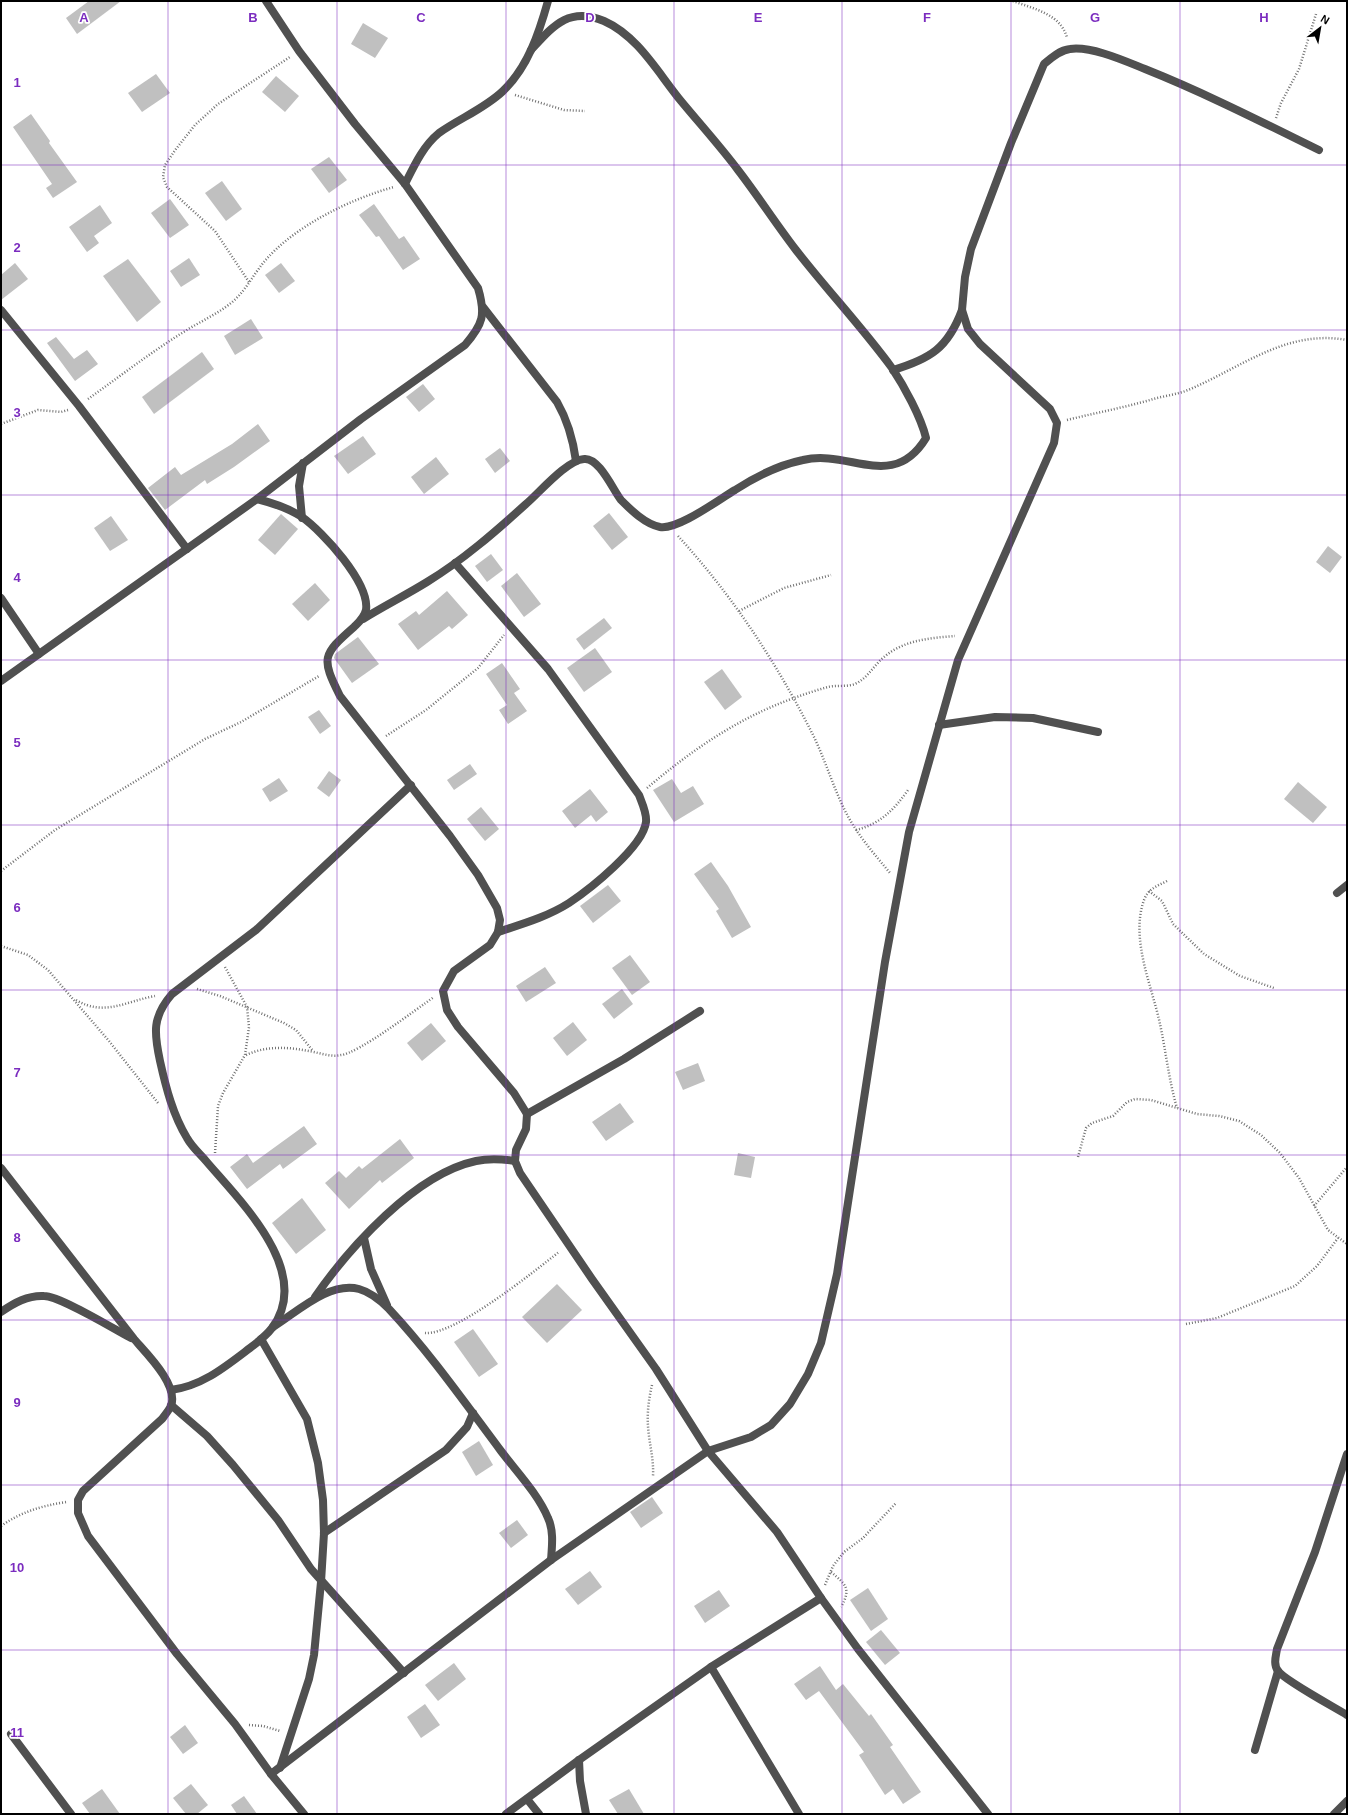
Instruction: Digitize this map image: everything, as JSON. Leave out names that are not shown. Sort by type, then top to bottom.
[{"type":"street","points":[[266,1],[298,51],[355,124],[405,184],[478,288],[483,307],[557,402],[566,418],[573,437],[576,461]]},
{"type":"street","points":[[405,184],[418,157],[438,134],[474,112],[503,91],[519,72],[531,50],[548,1]]},
{"type":"street","points":[[531,50],[549,30],[564,19],[581,15],[604,21],[625,34],[644,53],[681,101],[711,135],[796,250],[893,370],[922,424],[926,438],[918,450],[890,466],[879,466],[829,458],[804,460],[776,469],[736,489],[699,513],[670,526],[660,527],[650,523],[635,513],[620,499],[598,466],[590,460],[584,458],[576,461],[502,526],[455,563],[427,582],[363,619],[330,651],[327,661],[328,672],[340,696],[411,785],[478,875],[497,908],[500,920],[498,932],[490,946],[454,971],[443,991],[447,1010],[458,1027],[514,1093],[528,1114],[526,1129],[516,1150],[515,1161],[520,1173],[656,1369],[708,1451],[777,1532],[835,1618],[988,1814]]},
{"type":"street","points":[[893,370],[913,364],[934,352],[946,342],[956,328],[962,310],[965,277],[971,249],[1011,143],[1044,64],[1055,55],[1070,49],[1090,50],[1118,59],[1185,86],[1319,150]]},
{"type":"street","points":[[1,681],[257,499],[465,345],[478,329],[483,307]]},
{"type":"street","points":[[1,310],[79,406],[187,549]]},
{"type":"street","points":[[271,1774],[551,1560],[708,1451],[751,1437],[771,1425],[790,1404],[808,1374],[821,1343],[837,1274],[886,962],[910,832],[958,660],[1038,482],[1054,443],[1057,423],[1050,409],[980,344],[968,329],[962,310]]},
{"type":"street","points":[[302,518],[299,486],[304,464]]},
{"type":"street","points":[[257,499],[288,509],[302,518],[325,537],[347,564],[364,598],[365,611],[363,619]]},
{"type":"street","points":[[455,563],[548,669],[639,795],[644,807],[646,822],[641,835],[625,855],[606,874],[569,903],[531,922],[498,932]]},
{"type":"street","points":[[1,598],[39,654]]},
{"type":"street","points":[[939,725],[995,717],[1033,718],[1098,732]]},
{"type":"street","points":[[272,1328],[280,1313],[284,1296],[282,1271],[273,1245],[248,1210],[187,1139],[173,1109],[164,1077],[155,1038],[157,1018],[164,1003],[172,994],[256,930],[411,785]]},
{"type":"street","points":[[1338,893],[1347,885]]},
{"type":"street","points":[[528,1114],[624,1059],[700,1011]]},
{"type":"street","points":[[314,1300],[346,1256],[400,1203],[427,1183],[455,1169],[475,1162],[496,1158],[515,1161]]},
{"type":"street","points":[[1,1168],[162,1373],[171,1390],[171,1405],[162,1419],[83,1491],[78,1500],[78,1513],[88,1536],[177,1654],[235,1724],[271,1774],[304,1814]]},
{"type":"street","points":[[364,1238],[371,1270],[388,1308]]},
{"type":"street","points":[[171,1390],[189,1387],[207,1379],[261,1339],[272,1328],[314,1300],[329,1292],[343,1288],[359,1289],[375,1297],[388,1308],[405,1328],[473,1413],[534,1495],[548,1519],[553,1542],[551,1560]]},
{"type":"street","points":[[1,1312],[26,1299],[46,1296],[62,1301],[134,1339]]},
{"type":"street","points":[[261,1339],[307,1419],[318,1463],[324,1532],[321,1582],[309,1679],[280,1768]]},
{"type":"street","points":[[171,1405],[207,1436],[257,1493],[278,1520],[299,1554],[321,1582],[404,1673]]},
{"type":"street","points":[[324,1532],[446,1450],[467,1427],[473,1413]]},
{"type":"street","points":[[1255,1750],[1278,1671],[1275,1662],[1277,1649],[1315,1552],[1347,1454]]},
{"type":"street","points":[[506,1814],[579,1760],[711,1667],[821,1598]]},
{"type":"street","points":[[711,1667],[799,1814]]},
{"type":"street","points":[[1278,1671],[1347,1715]]},
{"type":"street","points":[[11,1734],[71,1814]]},
{"type":"street","points":[[579,1760],[580,1781],[586,1814]]},
{"type":"street","points":[[527,1799],[539,1814]]},
{"type":"street","points":[[1334,1814],[1347,1801]]},
{"type":"path","points":[[1013,1],[1049,15],[1061,23],[1066,32],[1070,49]]},
{"type":"path","points":[[1274,128],[1281,103],[1299,69],[1316,14]]},
{"type":"path","points":[[249,282],[214,231],[167,187],[163,177],[165,165],[195,125],[218,104],[298,51]]},
{"type":"path","points":[[503,91],[553,107],[584,111]]},
{"type":"path","points":[[1,424],[38,410],[61,412],[79,406],[183,332],[214,315],[233,301],[264,262],[282,243],[312,224],[356,200],[405,184]]},
{"type":"path","points":[[1057,423],[1106,410],[1125,408],[1187,391],[1283,345],[1302,339],[1321,337],[1347,340]]},
{"type":"path","points":[[670,526],[714,577],[764,649],[812,733],[831,781],[856,830],[900,884]]},
{"type":"path","points":[[739,611],[784,588],[831,575]]},
{"type":"path","points":[[377,741],[426,710],[478,668],[491,654],[510,626]]},
{"type":"path","points":[[639,795],[670,768],[726,730],[757,712],[793,698],[830,687],[853,684],[860,681],[883,657],[896,648],[918,640],[969,634]]},
{"type":"path","points":[[1,871],[55,830],[205,739],[241,722],[328,672]]},
{"type":"path","points":[[856,830],[868,827],[880,821],[892,811],[912,784]]},
{"type":"path","points":[[1167,881],[1149,891],[1144,899],[1141,913],[1140,945],[1160,1024],[1170,1078],[1178,1108]]},
{"type":"path","points":[[1149,891],[1162,902],[1173,924],[1204,954],[1240,976],[1274,988]]},
{"type":"path","points":[[1,946],[28,955],[48,970],[74,999],[160,1106]]},
{"type":"path","points":[[215,1172],[214,1142],[218,1106],[223,1093],[245,1055],[249,1027],[247,1007],[219,958]]},
{"type":"path","points":[[183,985],[220,996],[284,1022],[296,1030],[313,1051]]},
{"type":"path","points":[[245,1055],[269,1047],[313,1051],[342,1056],[355,1050],[443,991]]},
{"type":"path","points":[[74,999],[84,1005],[104,1009],[146,997],[172,994]]},
{"type":"path","points":[[1078,1157],[1086,1128],[1092,1123],[1113,1116],[1128,1102],[1134,1099],[1151,1100],[1178,1108],[1239,1121],[1261,1134],[1280,1153],[1299,1178],[1328,1230],[1347,1244]]},
{"type":"path","points":[[1314,1206],[1347,1167]]},
{"type":"path","points":[[1186,1324],[1217,1318],[1295,1286],[1317,1266],[1338,1238]]},
{"type":"path","points":[[405,1328],[425,1333],[443,1330],[488,1304],[568,1244]]},
{"type":"path","points":[[652,1490],[654,1471],[648,1425],[649,1404],[656,1369]]},
{"type":"path","points":[[1,1526],[15,1517],[41,1506],[78,1500]]},
{"type":"path","points":[[821,1598],[830,1572],[844,1552],[863,1538],[896,1503]]},
{"type":"path","points":[[830,1572],[846,1587],[847,1593],[835,1618]]},
{"type":"path","points":[[235,1724],[263,1726],[290,1734]]},
{"type":"building","points":[[89,1],[121,1],[77,34],[66,18]]},
{"type":"building","points":[[363,23],[388,38],[375,58],[351,44]]},
{"type":"building","points":[[156,74],[170,93],[142,112],[128,93]]},
{"type":"building","points":[[276,76],[299,96],[285,112],[262,92]]},
{"type":"building","points":[[31,114],[50,141],[49,143],[77,182],[53,198],[46,188],[52,184],[13,127]]},
{"type":"building","points":[[329,157],[347,180],[329,193],[311,169]]},
{"type":"building","points":[[222,181],[242,209],[226,221],[205,193]]},
{"type":"building","points":[[170,199],[189,225],[170,238],[151,213]]},
{"type":"building","points":[[374,204],[399,239],[404,236],[420,259],[403,270],[379,236],[376,237],[359,215]]},
{"type":"building","points":[[100,205],[112,223],[94,236],[99,243],[87,252],[69,227]]},
{"type":"building","points":[[189,258],[200,275],[181,287],[170,271]]},
{"type":"building","points":[[128,259],[161,302],[137,322],[103,276]]},
{"type":"building","points":[[15,263],[28,279],[1,300],[1,275]]},
{"type":"building","points":[[281,263],[295,281],[279,293],[265,275]]},
{"type":"building","points":[[251,319],[263,338],[235,355],[224,336]]},
{"type":"building","points":[[56,337],[74,359],[87,350],[98,364],[75,381],[47,343]]},
{"type":"building","points":[[202,352],[214,369],[154,414],[142,397]]},
{"type":"building","points":[[423,384],[435,399],[419,412],[406,397]]},
{"type":"building","points":[[258,424],[270,441],[207,484],[205,480],[165,510],[148,488],[175,467],[181,475],[232,444]]},
{"type":"building","points":[[363,436],[376,454],[348,474],[334,456]]},
{"type":"building","points":[[500,448],[510,461],[495,473],[485,459]]},
{"type":"building","points":[[436,457],[449,474],[424,494],[411,477]]},
{"type":"building","points":[[609,513],[628,537],[612,550],[593,526]]},
{"type":"building","points":[[281,514],[298,529],[275,555],[258,540]]},
{"type":"building","points":[[111,516],[128,540],[110,551],[94,528]]},
{"type":"building","points":[[1328,546],[1342,557],[1330,573],[1316,562]]},
{"type":"building","points":[[491,554],[503,570],[487,582],[475,566]]},
{"type":"building","points":[[517,573],[541,604],[524,617],[501,586]]},
{"type":"building","points":[[315,583],[330,600],[308,621],[292,604]]},
{"type":"building","points":[[447,591],[468,615],[452,629],[449,626],[418,650],[398,624],[416,611],[419,615]]},
{"type":"building","points":[[604,618],[612,628],[584,650],[576,639]]},
{"type":"building","points":[[358,637],[379,664],[352,683],[334,658],[335,654]]},
{"type":"building","points":[[595,648],[612,672],[584,692],[567,668]]},
{"type":"building","points":[[502,663],[520,689],[514,693],[527,711],[508,724],[499,710],[507,705],[486,674]]},
{"type":"building","points":[[722,669],[742,697],[725,710],[704,682]]},
{"type":"building","points":[[319,710],[331,726],[320,734],[308,717]]},
{"type":"building","points":[[470,764],[477,774],[454,790],[447,780]]},
{"type":"building","points":[[329,771],[341,780],[329,797],[317,788]]},
{"type":"building","points":[[279,778],[288,791],[270,802],[262,789]]},
{"type":"building","points":[[672,779],[681,793],[693,786],[704,804],[674,822],[653,790]]},
{"type":"building","points":[[1298,782],[1327,807],[1313,823],[1284,799]]},
{"type":"building","points":[[590,789],[608,812],[596,822],[591,815],[575,828],[562,811]]},
{"type":"building","points":[[481,807],[499,829],[485,841],[467,819]]},
{"type":"building","points":[[711,862],[728,886],[751,927],[732,938],[716,911],[719,909],[694,874]]},
{"type":"building","points":[[608,885],[621,901],[593,923],[580,906]]},
{"type":"building","points":[[630,955],[650,982],[632,995],[612,968]]},
{"type":"building","points":[[545,967],[556,983],[526,1002],[516,986]]},
{"type":"building","points":[[622,989],[633,1004],[614,1019],[602,1004]]},
{"type":"building","points":[[573,1022],[587,1040],[567,1056],[553,1038]]},
{"type":"building","points":[[431,1023],[446,1041],[422,1061],[407,1043]]},
{"type":"building","points":[[698,1063],[705,1081],[683,1090],[675,1072]]},
{"type":"building","points":[[620,1103],[634,1122],[606,1141],[592,1122]]},
{"type":"building","points":[[304,1126],[317,1144],[283,1169],[280,1164],[247,1189],[230,1167],[247,1154],[253,1163]]},
{"type":"building","points":[[400,1139],[414,1158],[382,1183],[380,1180],[349,1209],[325,1183],[339,1171],[346,1178],[359,1166],[362,1169]]},
{"type":"building","points":[[738,1153],[755,1157],[751,1178],[734,1175]]},
{"type":"building","points":[[302,1198],[326,1230],[296,1254],[272,1223]]},
{"type":"building","points":[[557,1284],[582,1310],[547,1343],[522,1317]]},
{"type":"building","points":[[473,1329],[498,1364],[479,1377],[454,1342]]},
{"type":"building","points":[[479,1441],[493,1465],[476,1476],[462,1452]]},
{"type":"building","points":[[652,1497],[663,1513],[641,1528],[630,1512]]},
{"type":"building","points":[[517,1520],[528,1535],[511,1548],[499,1533]]},
{"type":"building","points":[[590,1571],[602,1587],[578,1605],[565,1589]]},
{"type":"building","points":[[868,1588],[888,1619],[871,1631],[850,1600]]},
{"type":"building","points":[[719,1590],[730,1606],[705,1623],[694,1606]]},
{"type":"building","points":[[881,1630],[900,1653],[885,1665],[866,1642]]},
{"type":"building","points":[[454,1663],[466,1679],[438,1701],[425,1685]]},
{"type":"building","points":[[820,1666],[836,1690],[843,1684],[869,1716],[871,1714],[893,1745],[890,1747],[921,1792],[903,1804],[893,1789],[885,1795],[859,1755],[864,1752],[819,1691],[806,1700],[794,1684]]},
{"type":"building","points":[[425,1704],[440,1725],[421,1738],[407,1717]]},
{"type":"building","points":[[185,1725],[198,1743],[183,1754],[170,1737]]},
{"type":"building","points":[[191,1784],[208,1805],[197,1814],[186,1814],[173,1798]]},
{"type":"building","points":[[102,1789],[120,1814],[90,1814],[82,1803]]},
{"type":"building","points":[[629,1789],[644,1814],[618,1814],[609,1800]]},
{"type":"building","points":[[244,1796],[257,1814],[237,1814],[231,1805]]}]
